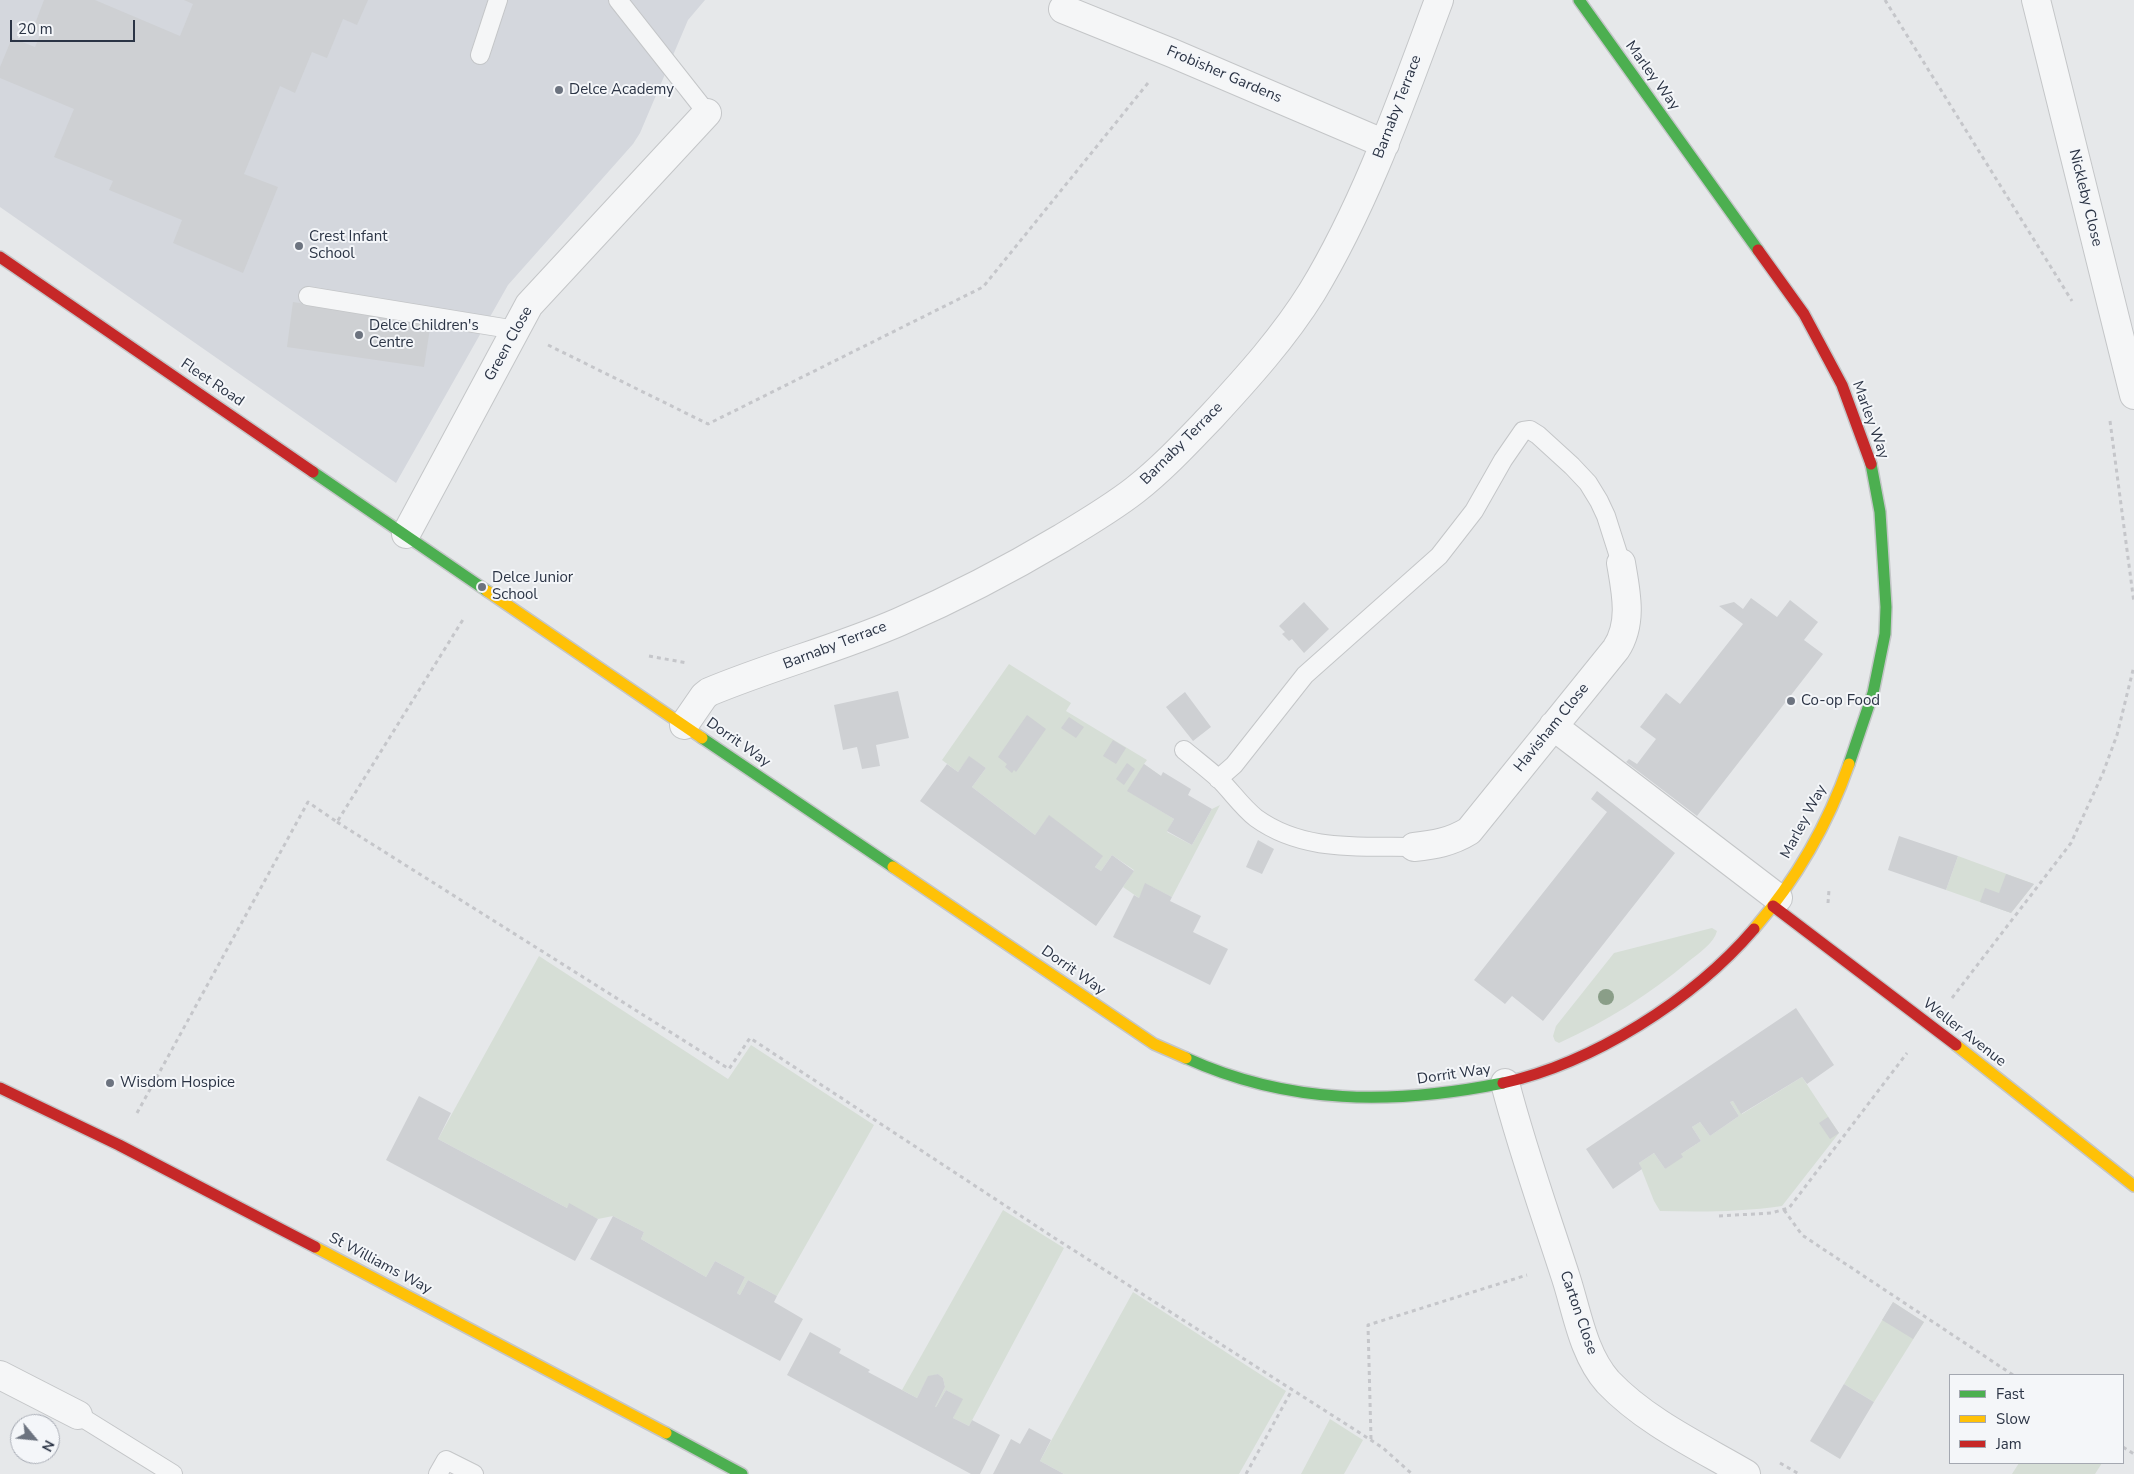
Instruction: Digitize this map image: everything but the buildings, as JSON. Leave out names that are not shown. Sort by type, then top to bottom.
[{"type":"street","name":"Barnaby Terrace","points":[[684,725],[704,696],[710,692],[850,643],[901,621],[974,586],[1070,533],[1112,507],[1147,480],[1178,451],[1246,380],[1290,324],[1312,292],[1333,254],[1385,144],[1439,0]]},
{"type":"street","name":"Marley Way","points":[[1579,0],[1804,314],[1842,385],[1868,454],[1874,480],[1880,512],[1886,607],[1885,634],[1879,669],[1855,748],[1835,799],[1806,854],[1776,902]]},
{"type":"street","name":"Nickleby Close","points":[[2036,0],[2134,395]]},
{"type":"street","name":"Frobisher Gardens","points":[[1063,9],[1172,53],[1385,144]]},
{"type":"street","name":"Green Close","points":[[406,534],[529,305],[707,113]]},
{"type":"street","name":"Fleet Road","points":[[0,258],[406,534]]},
{"type":"street","name":"Dorrit Way","points":[[406,534],[802,807],[933,893],[1142,1037],[1182,1058],[1260,1084],[1298,1093],[1356,1098],[1422,1095],[1505,1083],[1554,1069],[1612,1042],[1680,996],[1716,967],[1744,940],[1776,902]]},
{"type":"street","name":"Havisham Close","points":[[1414,847],[1453,840],[1469,831],[1616,649],[1627,626],[1627,609],[1621,563]]},
{"type":"street","points":[[1553,726],[1776,902]]},
{"type":"street","name":"Weller Avenue","points":[[1776,902],[2134,1186]]},
{"type":"street","name":"Carton Close","points":[[1505,1083],[1517,1131],[1586,1344],[1598,1368],[1630,1403],[1746,1474]]},
{"type":"street","name":"St Williams Way","points":[[0,1088],[119,1145],[274,1225],[742,1474]]},
{"type":"street","points":[[0,1375],[78,1415]]},
{"type":"lane","points":[[480,54],[498,0]]},
{"type":"lane","points":[[618,0],[707,113]]},
{"type":"lane","points":[[308,296],[516,330]]},
{"type":"lane","points":[[1218,778],[1234,765],[1305,675],[1439,556],[1474,511],[1503,460],[1523,431],[1530,430],[1538,435],[1588,483],[1606,516],[1621,563]]},
{"type":"lane","points":[[1184,750],[1218,778],[1255,816],[1279,832],[1295,839],[1324,845],[1414,847]]},
{"type":"lane","points":[[78,1415],[173,1474]]},
{"type":"lane","points":[[438,1474],[446,1460],[474,1474]]},
{"type":"path","points":[[1885,0],[2074,304]]},
{"type":"path","points":[[516,330],[708,424],[983,286],[1172,53]]},
{"type":"path","points":[[2109,416],[2134,603]]},
{"type":"path","points":[[337,822],[482,587]]},
{"type":"path","points":[[641,654],[670,661],[689,663]]},
{"type":"path","points":[[1719,1216],[1771,1213],[1789,1208],[2071,843],[2103,773],[2117,735],[2134,666]]},
{"type":"path","points":[[139,1109],[308,802],[730,1069],[750,1038],[1053,1237],[1371,1440],[1412,1474]]},
{"type":"path","points":[[1784,1210],[1802,1235],[2011,1374]]},
{"type":"path","points":[[1371,1440],[1368,1325],[1561,1262]]},
{"type":"path","points":[[1246,1474],[1292,1390]]},
{"type":"path","points":[[1774,1459],[1799,1474]]},
{"type":"shaded area","name":"Crest Infant School","points":[[0,0],[705,0],[688,20],[640,133],[633,144],[508,285],[396,483],[0,207]]},
{"type":"shaded area","points":[[1009,664],[1071,703],[1066,711],[1147,760],[1144,764],[1161,776],[1146,802],[1174,819],[1167,832],[1192,845],[1212,809],[1220,805],[1172,897],[1146,884],[1139,898],[1123,887],[1134,870],[1112,855],[1101,871],[1095,867],[1102,857],[1049,816],[1035,835],[972,787],[986,768],[969,757],[958,772],[942,760]]},
{"type":"shaded area","points":[[1958,856],[2034,884],[2011,913],[1946,890]]},
{"type":"shaded area","points":[[1712,928],[1717,931],[1709,944],[1659,985],[1594,1026],[1559,1043],[1555,1041],[1553,1036],[1556,1026],[1614,953]]},
{"type":"shaded area","points":[[539,956],[728,1079],[751,1045],[874,1125],[777,1296],[748,1280],[740,1295],[737,1293],[745,1277],[715,1261],[706,1277],[641,1239],[644,1232],[613,1216],[598,1219],[569,1204],[567,1208],[438,1139]]},
{"type":"shaded area","points":[[1802,1077],[1839,1133],[1782,1206],[1721,1211],[1660,1211],[1639,1163],[1654,1153],[1665,1169],[1681,1154],[1701,1141],[1692,1127],[1700,1122],[1710,1136],[1739,1116],[1730,1102],[1733,1101],[1742,1114]]},
{"type":"shaded area","points":[[1003,1210],[1064,1248],[969,1426],[953,1418],[962,1399],[946,1390],[935,1407],[945,1387],[943,1378],[938,1374],[928,1377],[917,1398],[902,1390]]},
{"type":"shaded area","points":[[1133,1292],[1286,1391],[1239,1474],[1064,1474],[1040,1461]]},
{"type":"shaded area","points":[[1893,1302],[1924,1322],[1874,1402],[1844,1384]]},
{"type":"shaded area","points":[[1330,1419],[1363,1440],[1344,1474],[1301,1474]]},
{"type":"shaded area","points":[[2018,1464],[2101,1464],[2095,1474],[2012,1474]]},
{"type":"traffic: fast","points":[[1579,0],[1758,250]]},
{"type":"traffic: fast","points":[[1849,764],[1873,693],[1885,634],[1886,607],[1880,512],[1871,464]]},
{"type":"traffic: fast","points":[[313,472],[487,591]]},
{"type":"traffic: fast","points":[[702,738],[893,867]]},
{"type":"traffic: fast","points":[[1186,1058],[1264,1085],[1342,1096],[1422,1095],[1503,1083]]},
{"type":"traffic: fast","points":[[666,1433],[742,1474]]},
{"type":"traffic: slow","points":[[487,591],[702,738]]},
{"type":"traffic: slow","points":[[1754,929],[1797,872],[1821,830],[1849,764]]},
{"type":"traffic: slow","points":[[893,867],[1154,1044],[1186,1058]]},
{"type":"traffic: slow","points":[[1956,1045],[2134,1186]]},
{"type":"traffic: slow","points":[[315,1247],[666,1433]]},
{"type":"traffic: jam","points":[[1758,250],[1804,314],[1842,385],[1871,464]]},
{"type":"traffic: jam","points":[[0,257],[313,472]]},
{"type":"traffic: jam","points":[[1773,906],[1956,1045]]},
{"type":"traffic: jam","points":[[1503,1083],[1537,1074],[1572,1060],[1606,1044],[1639,1025],[1672,1004],[1702,980],[1754,929]]},
{"type":"traffic: jam","points":[[0,1088],[119,1145],[315,1247]]},
{"type":"place","name":"Delce Academy","points":[[559,90]]},
{"type":"place","name":"Crest Infant School","points":[[299,246]]},
{"type":"place","name":"Delce Children's Centre","points":[[359,335]]},
{"type":"place","name":"Delce Junior School","points":[[482,587]]},
{"type":"place","name":"Co-op Food","points":[[1791,701]]},
{"type":"place","name":"Wisdom Hospice","points":[[110,1083]]}]
